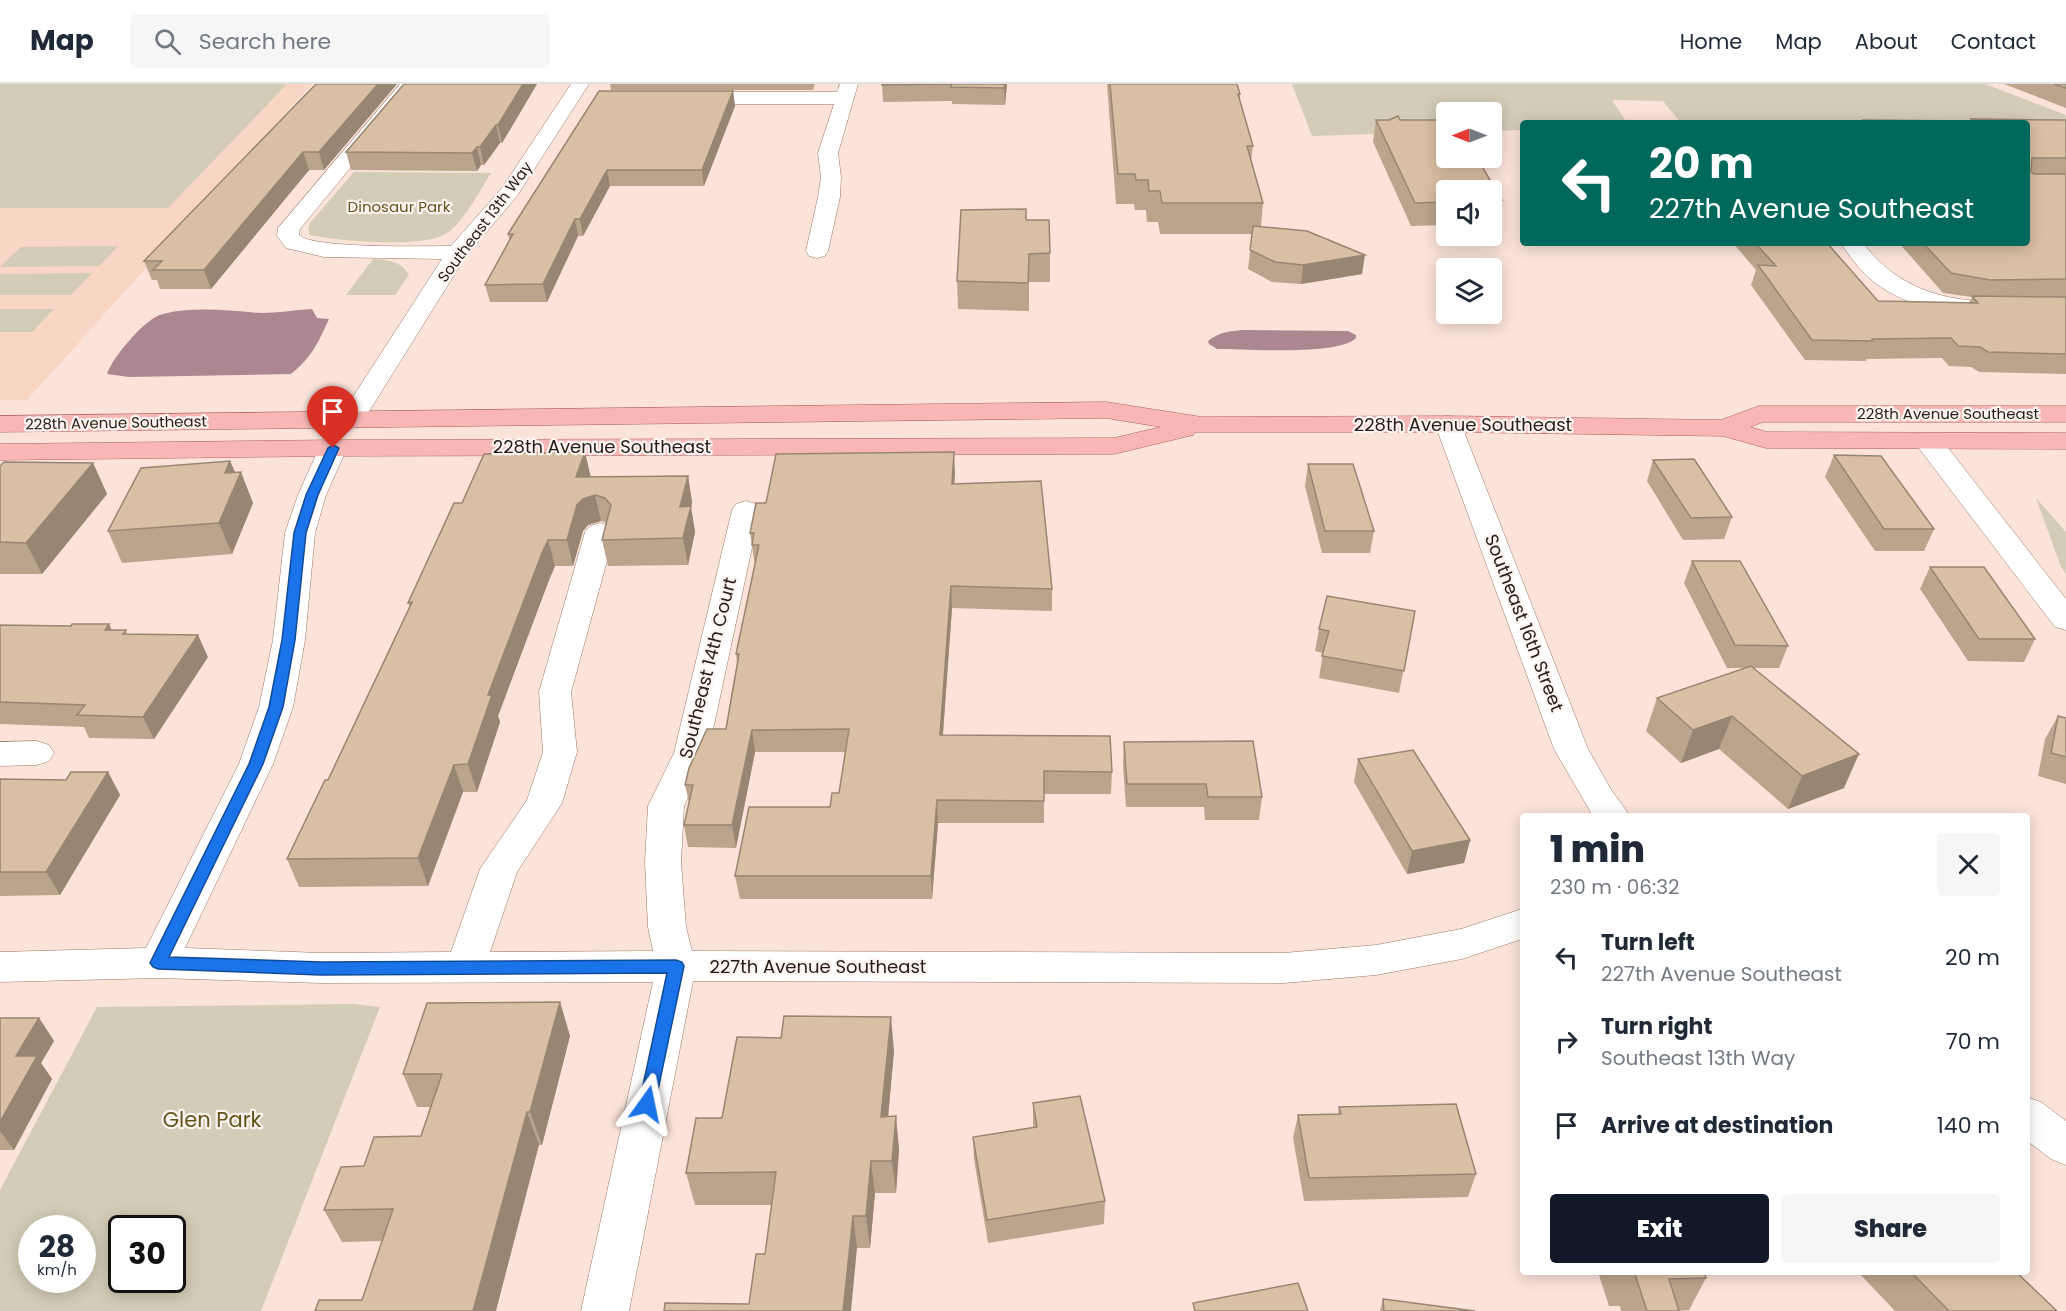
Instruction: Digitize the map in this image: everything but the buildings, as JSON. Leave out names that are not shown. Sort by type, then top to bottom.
[{"type":"main road","name":"228th Avenue Southeast","points":[[0,424],[1106,410],[1202,425],[1448,424],[1725,428],[1766,440],[2066,441]]},
{"type":"main road","name":"228th Avenue Southeast","points":[[1725,428],[1759,414],[2066,414]]},
{"type":"main road","points":[[117,423],[143,431],[168,435],[283,434],[310,438],[333,448],[358,438],[379,434],[484,433],[492,431],[513,418]]},
{"type":"main road","name":"228th Avenue Southeast","points":[[0,452],[333,448],[1114,446],[1202,425]]},
{"type":"street","points":[[410,84],[289,228],[288,236],[294,243],[324,250],[457,253]]},
{"type":"street","points":[[671,98],[847,91],[828,153],[831,177],[829,197],[817,251]]},
{"type":"street","name":"Southeast 13th Way","points":[[351,420],[457,253],[510,192],[580,94]]},
{"type":"street","points":[[1854,246],[1876,273],[1900,289],[1931,300],[1962,307],[2066,308]]},
{"type":"street","name":"Southeast 16th Street","points":[[1448,424],[1572,749],[1599,799],[1610,813]]},
{"type":"street","points":[[1928,441],[2066,620]]},
{"type":"street","points":[[158,963],[256,764],[276,707],[289,640],[300,533],[312,495],[333,448]]},
{"type":"street","name":"Southeast 14th Court","points":[[676,966],[666,916],[663,862],[666,806],[691,753],[746,510]]},
{"type":"street","points":[[465,968],[499,869],[544,803],[560,752],[555,692],[600,532]]},
{"type":"street","points":[[0,754],[37,753]]},
{"type":"street","name":"227th Avenue Southeast","points":[[0,967],[158,963],[321,968],[676,966],[1284,968],[1387,958],[1462,944],[1520,925]]},
{"type":"street","points":[[604,1311],[676,966]]},
{"type":"street","points":[[2030,1118],[2066,1146]]},
{"type":"shaded area","points":[[0,84],[312,84],[27,400],[0,400]]},
{"type":"shaded area","points":[[312,309],[317,318],[329,319],[314,349],[291,374],[129,377],[107,374],[115,358],[130,339],[148,322],[163,314],[199,310],[273,313]]},
{"type":"shaded area","points":[[1243,330],[1348,331],[1356,335],[1356,338],[1346,344],[1312,349],[1217,349],[1209,344],[1208,341],[1220,334]]},
{"type":"green space","points":[[0,84],[287,84],[168,208],[0,208]]},
{"type":"green space","points":[[1292,84],[1985,84],[2066,115],[2066,132],[2030,124],[2030,120],[1679,120],[1663,101],[1612,100],[1625,120],[1520,120],[1520,130],[1502,131],[1502,102],[1436,102],[1436,132],[1312,136]]},
{"type":"green space","name":"Dinosaur Park","points":[[354,172],[491,173],[459,222],[447,233],[435,238],[420,241],[380,242],[310,235],[308,229],[310,223]]},
{"type":"green space","points":[[118,246],[99,266],[0,267],[21,247]]},
{"type":"green space","points":[[373,259],[394,262],[409,275],[395,295],[346,295]]},
{"type":"green space","points":[[92,273],[71,295],[0,295],[0,274]]},
{"type":"green space","points":[[0,309],[54,309],[32,332],[0,332]]},
{"type":"green space","points":[[2036,498],[2066,532],[2066,574],[2061,567]]},
{"type":"green space","name":"Glen Park","points":[[354,1004],[380,1007],[261,1311],[0,1311],[0,1190],[97,1007]]},
{"type":"route","points":[[333,448],[312,495],[300,533],[289,640],[276,707],[256,764],[158,963],[321,968],[676,966],[647,1104]]}]
